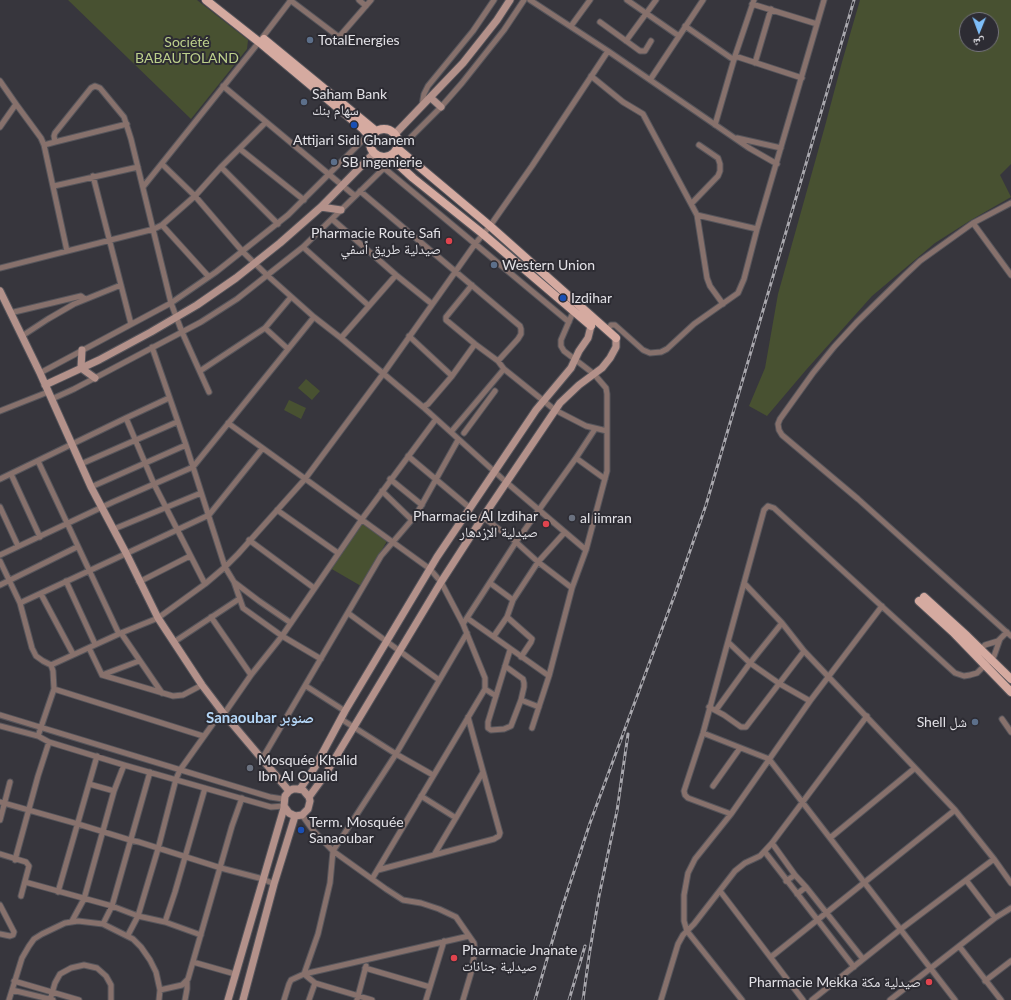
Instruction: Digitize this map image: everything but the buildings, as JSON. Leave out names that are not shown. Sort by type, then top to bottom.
[{"type":"main road","points":[[206,0],[261,40]]},
{"type":"main road","points":[[213,0],[372,134]]},
{"type":"main road","points":[[395,134],[432,98],[472,53],[510,0]]},
{"type":"main road","points":[[432,98],[441,107]]},
{"type":"main road","points":[[386,129],[395,134],[398,140],[397,148],[394,153],[389,156],[382,157],[374,153],[370,146],[372,134],[386,129]]},
{"type":"main road","points":[[309,797],[325,775],[441,582],[555,410],[572,391],[602,368],[616,347],[616,338],[490,226],[397,148]]},
{"type":"main road","points":[[47,388],[176,317],[217,291],[255,263],[321,207],[374,153]]},
{"type":"main road","points":[[300,789],[315,767],[345,711],[430,569],[543,401],[568,372],[588,338],[591,326],[483,234],[413,178],[389,156]]},
{"type":"main road","points":[[321,207],[341,210]]},
{"type":"main road","points":[[0,292],[40,373],[92,487],[158,618],[202,685],[223,713],[289,791]]},
{"type":"main road","points":[[81,368],[82,350]]},
{"type":"main road","points":[[81,368],[96,378]]},
{"type":"main road","points":[[921,599],[988,662],[1011,692]]},
{"type":"main road","points":[[988,662],[1011,679]]},
{"type":"main road","points":[[243,1000],[274,884],[298,815],[308,809],[310,802],[306,792],[300,789],[289,791]]},
{"type":"main road","points":[[228,1000],[262,879],[289,791]]},
{"type":"main road","points":[[284,804],[289,813],[298,815]]},
{"type":"street","points":[[143,187],[261,40],[290,0],[339,36],[370,0]]},
{"type":"street","points":[[359,0],[366,6]]},
{"type":"street","points":[[422,108],[424,94],[428,86],[473,31],[494,0]]},
{"type":"street","points":[[411,137],[459,87],[496,40],[524,0]]},
{"type":"street","points":[[530,0],[571,26],[756,152],[777,164]]},
{"type":"street","points":[[571,26],[590,0]]},
{"type":"street","points":[[626,0],[679,36]]},
{"type":"street","points":[[626,41],[656,0]]},
{"type":"street","points":[[650,80],[703,0]]},
{"type":"street","points":[[607,330],[611,325],[615,325],[643,350],[650,353],[657,353],[667,349],[694,324],[738,293],[742,287],[757,229],[824,0]]},
{"type":"street","points":[[716,124],[753,2],[817,24]]},
{"type":"street","points":[[755,63],[771,9]]},
{"type":"street","points":[[600,22],[642,52],[645,51],[652,41]]},
{"type":"street","points":[[685,26],[735,58],[802,78]]},
{"type":"street","points":[[51,665],[72,654],[158,618],[205,584],[225,567],[277,510],[305,479],[455,271],[490,226],[532,166],[608,51]]},
{"type":"street","points":[[591,76],[623,102],[643,114],[692,203],[697,215],[707,278],[710,286],[723,304]]},
{"type":"street","points":[[0,81],[41,138],[54,186],[67,250]]},
{"type":"street","points":[[55,142],[54,136],[56,133],[91,88],[95,86],[103,91],[124,117],[154,229],[171,303],[182,332],[209,392]]},
{"type":"street","points":[[224,86],[354,196]]},
{"type":"street","points":[[0,127],[16,104]]},
{"type":"street","points":[[0,268],[154,229],[162,225],[194,196],[266,122]]},
{"type":"street","points":[[44,146],[127,124]]},
{"type":"street","points":[[40,373],[171,303],[209,277],[278,224],[304,200],[328,174],[372,134]]},
{"type":"street","points":[[736,138],[781,148]]},
{"type":"street","points":[[692,203],[718,176],[720,171],[718,158],[699,145]]},
{"type":"street","points":[[240,149],[304,200]]},
{"type":"street","points":[[52,399],[96,378],[222,310],[268,276],[303,247],[384,168],[389,156]]},
{"type":"street","points":[[162,164],[194,196],[243,252],[291,297],[423,407],[494,472],[586,550]]},
{"type":"street","points":[[54,186],[138,167]]},
{"type":"street","points":[[221,167],[278,224]]},
{"type":"street","points":[[384,168],[569,322]]},
{"type":"street","points":[[93,176],[132,324]]},
{"type":"street","points":[[360,191],[516,322],[521,329],[518,340],[498,361]]},
{"type":"street","points":[[978,652],[985,645],[996,642],[1009,634],[869,509],[782,435],[778,427],[780,419],[813,373],[857,322],[920,262],[973,223],[1011,203]]},
{"type":"street","points":[[697,215],[757,229]]},
{"type":"street","points":[[332,219],[396,275],[432,304]]},
{"type":"street","points":[[973,223],[1011,275]]},
{"type":"street","points":[[162,225],[209,277]]},
{"type":"street","points":[[303,247],[368,306]]},
{"type":"street","points":[[341,338],[396,275]]},
{"type":"street","points":[[22,336],[48,319],[85,299],[121,285]]},
{"type":"street","points":[[472,285],[446,317],[446,320],[498,361],[504,368],[555,410],[580,423],[595,429],[607,431]]},
{"type":"street","points":[[10,312],[80,296],[83,296],[85,299]]},
{"type":"street","points":[[200,371],[265,328],[291,297]]},
{"type":"street","points":[[532,728],[549,676],[572,588],[586,550],[605,479],[607,466],[607,391],[603,383],[594,374],[564,351],[561,346],[560,340],[574,310]]},
{"type":"street","points":[[0,555],[192,467],[314,317]]},
{"type":"street","points":[[265,328],[288,349]]},
{"type":"street","points":[[409,336],[452,376]]},
{"type":"street","points":[[423,407],[428,404],[452,376],[475,344]]},
{"type":"street","points":[[152,348],[186,445],[225,567],[234,582],[243,608],[282,636],[321,659]]},
{"type":"street","points":[[451,432],[504,368]]},
{"type":"street","points":[[0,411],[47,388]]},
{"type":"street","points":[[464,433],[495,391]]},
{"type":"street","points":[[0,479],[169,398]]},
{"type":"street","points":[[471,409],[478,414]]},
{"type":"street","points":[[126,418],[154,484],[205,584]]},
{"type":"street","points":[[128,935],[138,916],[176,779],[180,770],[204,736],[282,636],[390,479],[436,419]]},
{"type":"street","points":[[81,464],[178,422]]},
{"type":"street","points":[[228,423],[430,569],[441,582],[463,624],[485,678],[485,689],[372,879]]},
{"type":"street","points":[[463,624],[516,542],[540,510],[595,429]]},
{"type":"street","points":[[262,759],[381,556],[412,520],[422,505],[458,440]]},
{"type":"street","points":[[92,487],[186,445]]},
{"type":"street","points":[[20,603],[176,529],[209,515],[262,449]]},
{"type":"street","points":[[408,456],[470,508]]},
{"type":"street","points":[[576,458],[605,479]]},
{"type":"street","points":[[38,461],[77,546],[120,633],[162,693]]},
{"type":"street","points":[[11,474],[40,537]]},
{"type":"street","points":[[390,479],[422,505]]},
{"type":"street","points":[[382,491],[412,520]]},
{"type":"street","points":[[114,529],[201,492]]},
{"type":"street","points":[[730,814],[688,798],[684,795],[684,791],[703,733],[764,510],[768,506],[771,507],[882,606],[955,673],[961,676],[970,676],[976,673],[995,654],[1000,640]]},
{"type":"street","points":[[0,507],[18,546]]},
{"type":"street","points":[[277,510],[338,553]]},
{"type":"street","points":[[483,517],[572,588]]},
{"type":"street","points":[[494,636],[507,617],[513,600],[538,562],[565,532]]},
{"type":"street","points":[[249,540],[314,588]]},
{"type":"street","points":[[0,585],[77,546]]},
{"type":"street","points":[[139,582],[190,556]]},
{"type":"street","points":[[0,561],[20,603],[32,648],[36,656],[51,665],[54,677],[54,689],[38,736]]},
{"type":"street","points":[[66,581],[95,644]]},
{"type":"street","points":[[234,582],[291,623]]},
{"type":"street","points":[[490,583],[513,600]]},
{"type":"street","points":[[744,583],[782,623],[804,651],[955,810],[1011,882]]},
{"type":"street","points":[[41,594],[72,654]]},
{"type":"street","points":[[174,642],[239,599]]},
{"type":"street","points":[[742,1000],[687,931],[684,921],[684,895],[688,873],[695,859],[730,814],[828,676],[882,606]]},
{"type":"street","points":[[348,613],[439,680]]},
{"type":"street","points":[[211,617],[251,675]]},
{"type":"street","points":[[507,617],[532,639],[521,657]]},
{"type":"street","points":[[467,618],[494,636],[510,650],[549,676]]},
{"type":"street","points":[[716,710],[750,663],[782,623]]},
{"type":"street","points":[[304,974],[318,934],[330,883],[333,852],[396,754],[467,633]]},
{"type":"street","points":[[728,642],[750,663],[780,684],[810,701]]},
{"type":"street","points":[[89,648],[102,675],[173,696],[179,696],[202,685]]},
{"type":"street","points":[[505,666],[523,680],[524,683],[521,700],[511,726],[504,730],[492,730],[488,728],[488,725],[496,696],[505,666],[510,650]]},
{"type":"street","points":[[709,707],[742,727],[746,727],[804,651]]},
{"type":"street","points":[[102,675],[139,661]]},
{"type":"street","points":[[306,686],[345,711]]},
{"type":"street","points":[[54,689],[204,736]]},
{"type":"street","points":[[485,689],[496,696]]},
{"type":"street","points":[[521,700],[539,707]]},
{"type":"street","points":[[2,716],[270,796],[284,804],[271,807],[124,765],[49,742],[38,736],[0,727],[2,716]]},
{"type":"street","points":[[662,999],[678,944],[683,935],[694,924],[739,867],[765,852],[867,716]]},
{"type":"street","points":[[378,870],[494,839],[499,836],[500,833],[468,717]]},
{"type":"street","points":[[341,719],[396,754],[433,775]]},
{"type":"street","points":[[1002,719],[1011,732]]},
{"type":"street","points":[[703,733],[769,759],[955,1000]]},
{"type":"street","points":[[15,860],[49,742]]},
{"type":"street","points":[[714,786],[740,748]]},
{"type":"street","points":[[58,892],[97,756]]},
{"type":"street","points":[[72,921],[84,899],[114,791],[124,765]]},
{"type":"street","points":[[830,838],[915,768]]},
{"type":"street","points":[[103,924],[112,906],[150,772]]},
{"type":"street","points":[[434,855],[483,772]]},
{"type":"street","points":[[0,820],[2,802],[10,782]]},
{"type":"street","points":[[89,784],[114,791]]},
{"type":"street","points":[[165,922],[205,788]]},
{"type":"street","points":[[421,796],[456,818]]},
{"type":"street","points":[[185,1000],[187,982],[232,826],[242,798]]},
{"type":"street","points":[[2,802],[262,879],[274,884]]},
{"type":"street","points":[[771,957],[955,810]]},
{"type":"street","points":[[298,815],[333,852],[403,900],[421,903],[456,917],[474,943],[475,951],[471,973],[463,1000]]},
{"type":"street","points":[[772,843],[795,875],[863,959]]},
{"type":"street","points":[[765,852],[854,967]]},
{"type":"street","points":[[0,854],[15,860],[26,862],[29,866],[21,896]]},
{"type":"street","points":[[812,1000],[994,859]]},
{"type":"street","points":[[786,881],[795,875]]},
{"type":"street","points":[[966,880],[995,918]]},
{"type":"street","points":[[25,882],[112,906],[138,916],[165,922],[201,935]]},
{"type":"street","points":[[797,894],[806,887]]},
{"type":"street","points":[[720,891],[803,1000]]},
{"type":"street","points":[[0,905],[14,932],[13,935],[10,936],[0,934]]},
{"type":"street","points":[[890,1000],[995,918],[1011,908]]},
{"type":"street","points":[[8,1000],[25,952],[34,939],[53,928],[78,920],[103,924],[128,935],[141,947],[156,972],[160,990],[158,1000]]},
{"type":"street","points":[[284,1000],[288,984],[291,980],[304,974],[469,936]]},
{"type":"street","points":[[426,1000],[444,941]]},
{"type":"street","points":[[959,946],[1000,1000]]},
{"type":"street","points":[[358,998],[368,960]]},
{"type":"street","points":[[985,981],[1011,961]]},
{"type":"street","points":[[193,962],[235,974]]},
{"type":"street","points":[[12,990],[51,1000],[57,979],[65,971],[78,965],[88,965],[101,971],[109,980],[112,990],[111,1000]]},
{"type":"street","points":[[365,968],[430,987]]},
{"type":"street","points":[[304,974],[315,983],[358,998],[372,1000]]},
{"type":"street","points":[[14,981],[79,1000]]},
{"type":"street","points":[[160,990],[182,985],[187,982]]},
{"type":"street","points":[[309,1000],[315,983]]},
{"type":"green space","name":"Société BABAUTOLAND","points":[[68,0],[197,0],[248,40],[247,49],[191,119]]},
{"type":"green space","points":[[860,0],[1011,0],[1011,164],[1000,175],[1011,197],[935,243],[872,296],[767,416],[749,406],[765,368],[778,294]]},
{"type":"green space","points":[[306,379],[320,391],[312,400],[298,388]]},
{"type":"green space","points":[[289,400],[306,408],[301,419],[284,410]]},
{"type":"green space","points":[[363,520],[387,541],[361,586],[330,568]]},
{"type":"railway","points":[[535,1000],[562,908],[590,823],[675,594],[706,505],[854,0]]},
{"type":"railway","points":[[583,1000],[599,896],[617,811],[628,734]]},
{"type":"railway","points":[[569,1000],[585,946]]},
{"type":"place","name":"TotalEnergies","points":[[310,40]]},
{"type":"place","name":"Saham Bank سهام بنك","points":[[304,102]]},
{"type":"place","name":"Attijari Sidi Ghanem","points":[[354,125]]},
{"type":"place","name":"SB ingenierie","points":[[334,162]]},
{"type":"place","name":"Pharmacie Route Safi صيدلية طريق اًسفي","points":[[449,241]]},
{"type":"place","name":"Western Union","points":[[494,265]]},
{"type":"place","name":"Izdihar","points":[[563,298]]},
{"type":"place","name":"al iimran","points":[[572,518]]},
{"type":"place","name":"Pharmacie Al Izdihar صيدلية الإزدهار","points":[[546,524]]},
{"type":"place","name":"Shell شل","points":[[975,722]]},
{"type":"place","name":"Mosquée Khalid Ibn Al Oualid","points":[[250,768]]},
{"type":"place","name":"Term. Mosquée Sanaoubar","points":[[301,830]]},
{"type":"place","name":"Pharmacie Jnanate صيدلية جنانات","points":[[454,958]]},
{"type":"place","name":"Pharmacie Mekka صيدلية مكة","points":[[929,982]]},
{"type":"district","name":"Sanaoubar صنوبر","points":[[260,718]]}]
